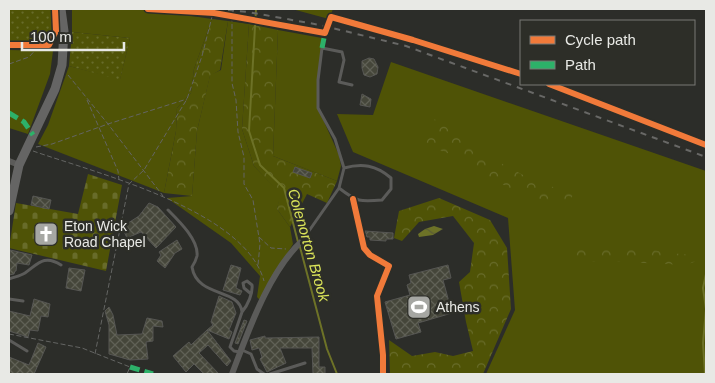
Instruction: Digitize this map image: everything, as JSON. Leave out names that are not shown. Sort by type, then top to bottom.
[{"type":"main road","points":[[9,211],[19,165],[52,97],[63,68],[64,31],[61,9]]},
{"type":"street","points":[[9,161],[19,165]]},
{"type":"street","points":[[353,199],[364,248],[370,255],[389,266],[377,296],[384,374]]},
{"type":"street","points":[[232,374],[266,294],[292,249],[304,239]]},
{"type":"lane","points":[[304,239],[339,188],[344,168],[335,140],[318,108],[318,80],[322,48],[342,52],[344,60],[339,82],[352,85]]},
{"type":"lane","points":[[339,188],[353,199],[364,202],[382,200],[391,189],[391,178],[383,171],[367,165],[354,165],[344,168]]},
{"type":"lane","points":[[168,210],[187,231],[194,242],[197,253],[192,268],[197,279],[202,285],[237,300],[242,306],[242,312],[230,347],[234,351],[249,352],[257,369],[264,374]]},
{"type":"lane","points":[[9,278],[22,274],[38,261],[55,261],[61,265]]},
{"type":"lane","points":[[242,312],[247,306],[250,293]]},
{"type":"lane","points":[[9,299],[24,300]]},
{"type":"lane","points":[[9,340],[27,351]]},
{"type":"lane","points":[[270,374],[305,363]]},
{"type":"path","points":[[233,9],[232,83],[236,100],[238,132],[244,157],[244,184],[253,200],[259,236],[258,266]]},
{"type":"path","points":[[96,354],[129,184],[144,170],[187,99],[202,56],[214,11]]},
{"type":"path","points":[[205,12],[214,11],[240,18]]},
{"type":"path","points":[[32,45],[49,45]]},
{"type":"path","points":[[9,64],[29,57],[40,45]]},
{"type":"path","points":[[63,68],[164,197]]},
{"type":"path","points":[[86,97],[118,171],[120,181]]},
{"type":"path","points":[[26,149],[52,144],[98,127],[187,99]]},
{"type":"path","points":[[26,149],[164,197],[216,224],[240,244],[258,266],[264,280],[266,294]]},
{"type":"path","points":[[259,236],[270,248],[292,249]]},
{"type":"path","points":[[9,334],[82,348],[130,367],[126,374]]},
{"type":"green space","points":[[9,9],[52,9],[54,23],[48,43],[9,42]]},
{"type":"green space","points":[[72,9],[151,10],[212,19],[194,69],[191,93],[177,108],[176,131],[164,193],[38,144],[48,125],[69,66],[120,79],[130,38],[72,32]]},
{"type":"green space","points":[[292,9],[333,9],[329,19]]},
{"type":"green space","points":[[212,19],[228,21],[220,70],[210,76],[197,131],[192,196],[164,193],[176,131],[177,108],[191,93],[194,69]]},
{"type":"green space","points":[[228,21],[249,24],[242,129],[254,166],[281,194],[277,209],[290,227],[293,244],[260,300],[257,297],[260,276],[231,243],[167,198],[192,196],[197,131],[210,75],[221,70]]},
{"type":"green space","points":[[249,24],[278,30],[273,156],[337,181],[327,203],[307,194],[290,227],[277,209],[280,194],[254,166],[242,129]]},
{"type":"green space","points":[[278,30],[322,38],[317,106],[339,155],[341,166],[337,181],[273,156]]},
{"type":"green space","points":[[72,32],[130,38],[120,80],[69,66]]},
{"type":"green space","points":[[9,50],[53,51],[50,74],[28,134],[9,128]]},
{"type":"green space","points":[[391,62],[706,171],[706,374],[486,374],[515,310],[508,218],[353,152],[337,114],[373,115]]},
{"type":"green space","points":[[432,119],[451,123],[478,151],[525,176],[573,195],[566,207],[514,191],[453,155],[424,145]]},
{"type":"green space","points":[[88,174],[122,185],[106,271],[9,248],[16,203],[78,214]]},
{"type":"green space","points":[[439,198],[490,220],[507,248],[511,309],[483,374],[390,374],[389,340],[412,356],[435,352],[453,356],[473,351],[459,282],[470,272],[474,243],[453,216],[419,222],[402,241],[394,238],[399,211]]},
{"type":"green space","points":[[629,245],[668,253],[694,255],[697,261],[685,265],[570,262],[577,250]]},
{"type":"water","points":[[434,226],[443,229],[433,235],[419,237],[418,234]]},
{"type":"building","points":[[369,58],[374,59],[378,67],[377,74],[370,77],[364,75],[362,68],[362,61]]},
{"type":"building","points":[[362,94],[371,99],[370,107],[360,105]]},
{"type":"building","points":[[295,167],[312,173],[310,178],[293,172]]},
{"type":"building","points":[[33,196],[51,200],[49,209],[31,205]]},
{"type":"building","points":[[149,203],[158,207],[176,227],[156,248],[141,232],[127,238],[122,227],[139,216]]},
{"type":"building","name":"Eton Wick Road Chapel","points":[[39,228],[55,232],[53,239],[37,235]]},
{"type":"building","points":[[365,231],[393,233],[393,239],[386,239],[386,241],[370,240]]},
{"type":"building","points":[[177,240],[182,249],[175,253],[165,268],[157,261],[161,255],[159,252]]},
{"type":"building","points":[[10,250],[32,255],[29,265],[17,263],[14,274],[9,275]]},
{"type":"building","points":[[231,265],[241,268],[236,288],[242,291],[240,295],[223,290]]},
{"type":"building","name":"Athens","points":[[448,265],[451,278],[443,280],[452,313],[418,323],[421,332],[396,339],[385,302],[410,295],[407,285],[411,283],[409,275]]},
{"type":"building","points":[[69,268],[85,270],[81,291],[66,288]]},
{"type":"building","points":[[219,296],[232,302],[236,313],[229,330],[232,332],[229,339],[207,330],[213,325],[211,322]]},
{"type":"building","points":[[34,299],[50,304],[48,317],[41,316],[38,331],[30,330],[28,337],[9,331],[9,311],[30,316]]},
{"type":"building","points":[[109,307],[113,315],[117,335],[142,334],[147,318],[162,321],[163,327],[153,326],[153,341],[146,342],[148,359],[130,360],[109,354],[109,325],[105,311]]},
{"type":"building","points":[[244,320],[247,321],[238,344],[235,343]]},
{"type":"building","points":[[207,330],[231,361],[227,366],[208,345],[199,353],[219,374],[204,374],[194,364],[186,372],[173,356],[189,342],[191,345]]},
{"type":"building","points":[[265,336],[265,338],[319,337],[319,367],[325,367],[325,374],[313,374],[312,348],[280,348],[286,363],[267,372],[260,359],[262,357],[259,348],[252,350],[250,340]]},
{"type":"building","points":[[38,343],[46,347],[34,374],[9,374],[9,357],[29,365]]},
{"type":"waterway","name":"Colenorton Brook","points":[[256,9],[249,131],[260,165],[284,188],[298,242]]},
{"type":"waterway","name":"Colenorton Brook","points":[[300,247],[327,349],[337,374]]},
{"type":"waterway","points":[[705,374],[703,343],[706,309],[703,288],[706,274]]},
{"type":"railway","points":[[216,9],[248,12],[320,25],[406,46],[706,157]]},
{"type":"marked path","points":[[322,48],[325,33]]},
{"type":"marked path","points":[[9,113],[24,122],[33,135]]},
{"type":"marked path","points":[[130,367],[153,374]]},
{"type":"cycle path","points":[[9,45],[49,45],[56,31],[55,9]]},
{"type":"cycle path","points":[[148,9],[214,13],[325,33],[331,17],[413,40],[520,74]]},
{"type":"cycle path","points":[[552,85],[706,145]]},
{"type":"cycle path","points":[[353,199],[364,248],[370,255],[389,266],[377,296],[383,374]]},
{"type":"place","name":"Eton Wick Road Chapel","points":[[46,234]]},
{"type":"place","name":"Athens","points":[[419,307]]}]
